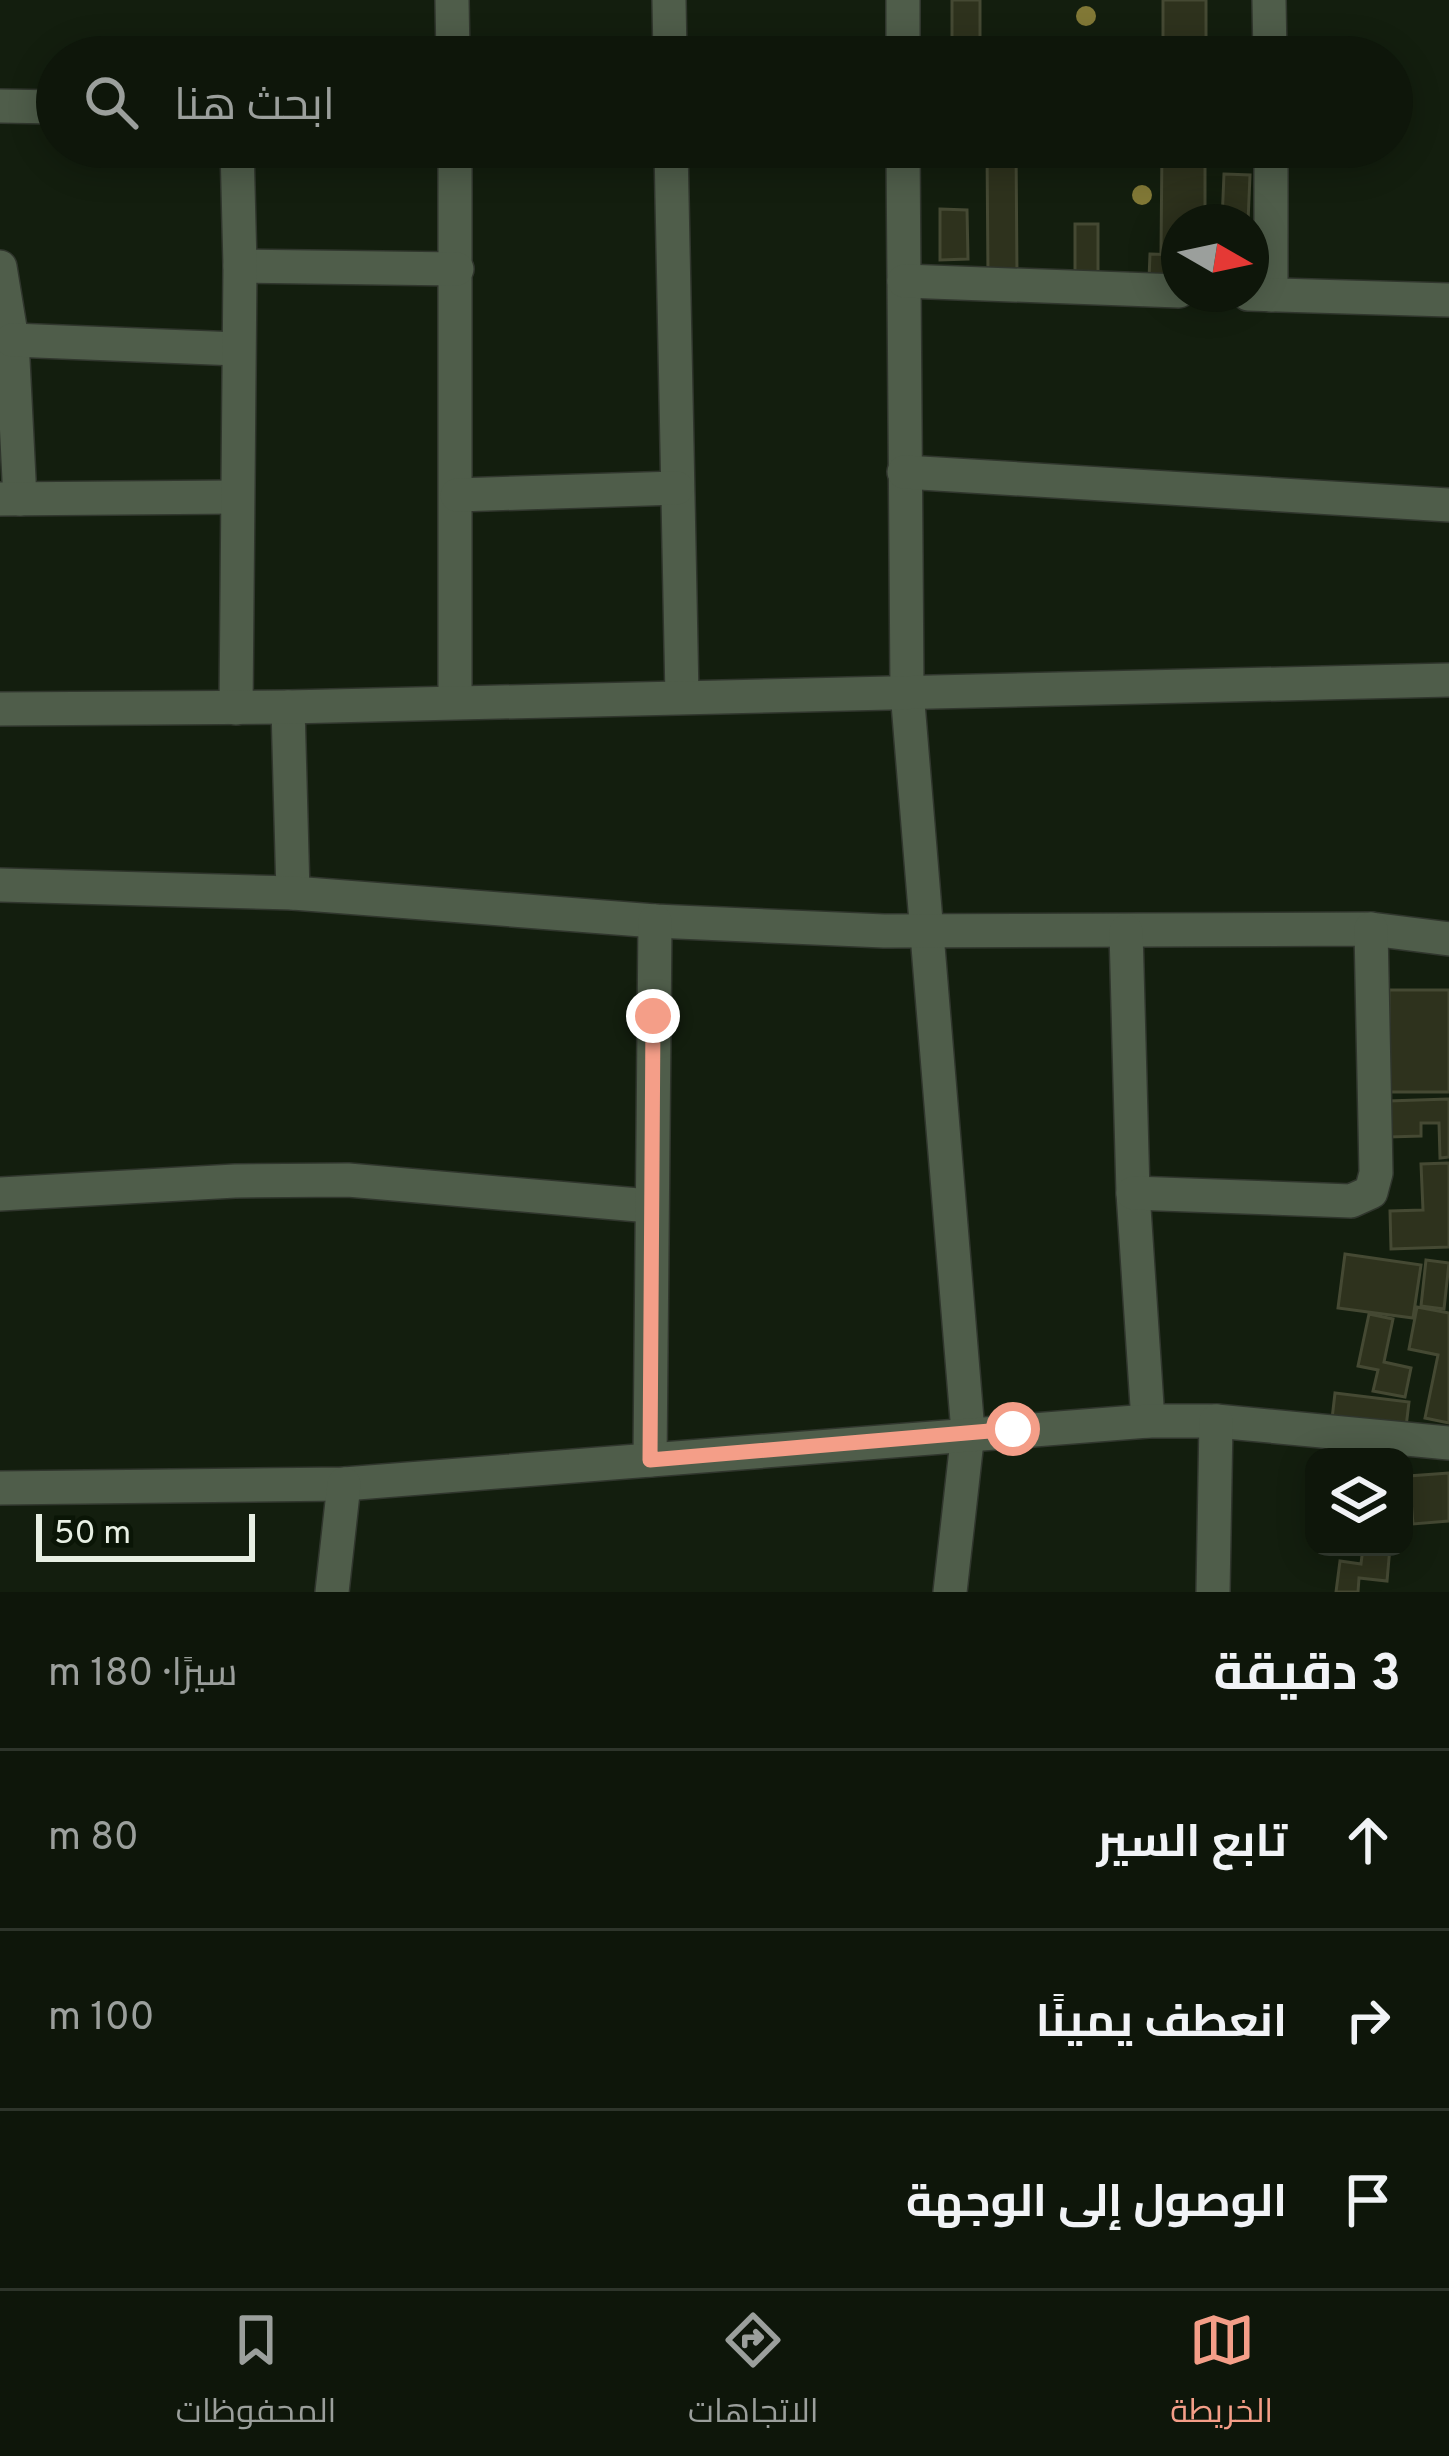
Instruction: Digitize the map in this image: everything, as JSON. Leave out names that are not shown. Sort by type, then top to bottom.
[{"type":"street","points":[[452,0],[453,36]]},
{"type":"street","points":[[669,0],[670,36]]},
{"type":"street","points":[[903,0],[903,36]]},
{"type":"street","points":[[1269,0],[1270,36]]},
{"type":"street","points":[[0,106],[36,107]]},
{"type":"street","points":[[236,708],[238,168]]},
{"type":"street","points":[[455,168],[455,701]]},
{"type":"street","points":[[671,168],[682,697]]},
{"type":"street","points":[[903,168],[907,691],[968,1432],[950,1592]]},
{"type":"street","points":[[1267,204],[1269,168]]},
{"type":"street","points":[[0,266],[12,340],[10,499],[236,497]]},
{"type":"street","points":[[240,266],[457,269]]},
{"type":"street","points":[[904,281],[1161,290]]},
{"type":"street","points":[[1269,294],[1449,300]]},
{"type":"street","points":[[12,340],[238,350]]},
{"type":"street","points":[[904,472],[1449,505]]},
{"type":"street","points":[[457,495],[677,488]]},
{"type":"street","points":[[0,709],[288,707],[1449,680]]},
{"type":"street","points":[[288,707],[293,893]]},
{"type":"street","points":[[0,885],[293,893],[655,921],[925,931],[1371,928],[1449,939]]},
{"type":"street","points":[[650,1460],[655,921]]},
{"type":"street","points":[[1133,1192],[1351,1201],[1371,1192],[1376,1173],[1371,928]]},
{"type":"street","points":[[1126,931],[1133,1192],[1148,1420]]},
{"type":"street","points":[[0,1194],[235,1180],[348,1180],[650,1206]]},
{"type":"street","points":[[0,1488],[344,1484],[1148,1420],[1216,1421],[1449,1443]]},
{"type":"street","points":[[1213,1592],[1216,1421]]},
{"type":"street","points":[[332,1592],[344,1484]]},
{"type":"building","points":[[952,0],[980,0],[980,36],[952,36]]},
{"type":"building","points":[[1163,0],[1206,0],[1206,36],[1163,36]]},
{"type":"building","points":[[987,168],[1016,168],[1017,276],[988,276]]},
{"type":"building","points":[[1162,168],[1205,168],[1205,204],[1161,204]]},
{"type":"building","points":[[1224,174],[1250,175],[1249,204],[1223,204]]},
{"type":"building","points":[[940,209],[967,210],[968,259],[940,260]]},
{"type":"building","points":[[1075,224],[1098,224],[1098,276],[1075,276]]},
{"type":"building","points":[[1150,254],[1161,254],[1161,279],[1149,279]]},
{"type":"building","points":[[1389,990],[1449,990],[1449,1092],[1389,1092]]},
{"type":"building","points":[[1449,1099],[1449,1157],[1440,1158],[1439,1123],[1421,1123],[1421,1136],[1389,1137],[1388,1101]]},
{"type":"building","points":[[1449,1163],[1449,1247],[1391,1249],[1390,1211],[1423,1210],[1421,1164]]},
{"type":"building","points":[[1345,1254],[1421,1265],[1413,1318],[1338,1308]]},
{"type":"building","points":[[1426,1260],[1449,1263],[1444,1309],[1421,1306]]},
{"type":"building","points":[[1417,1307],[1449,1313],[1449,1423],[1425,1418],[1438,1355],[1409,1349]]},
{"type":"building","points":[[1369,1314],[1393,1319],[1384,1362],[1411,1368],[1405,1397],[1373,1391],[1378,1370],[1358,1366]]},
{"type":"building","points":[[1335,1393],[1409,1402],[1406,1427],[1332,1419]]},
{"type":"building","points":[[1449,1473],[1449,1521],[1413,1524],[1413,1476]]},
{"type":"building","points":[[1362,1556],[1389,1556],[1387,1581],[1359,1578],[1358,1592],[1336,1592],[1340,1561],[1361,1564]]},
{"type":"route","points":[[653,1016],[650,1460],[1013,1429]]}]
